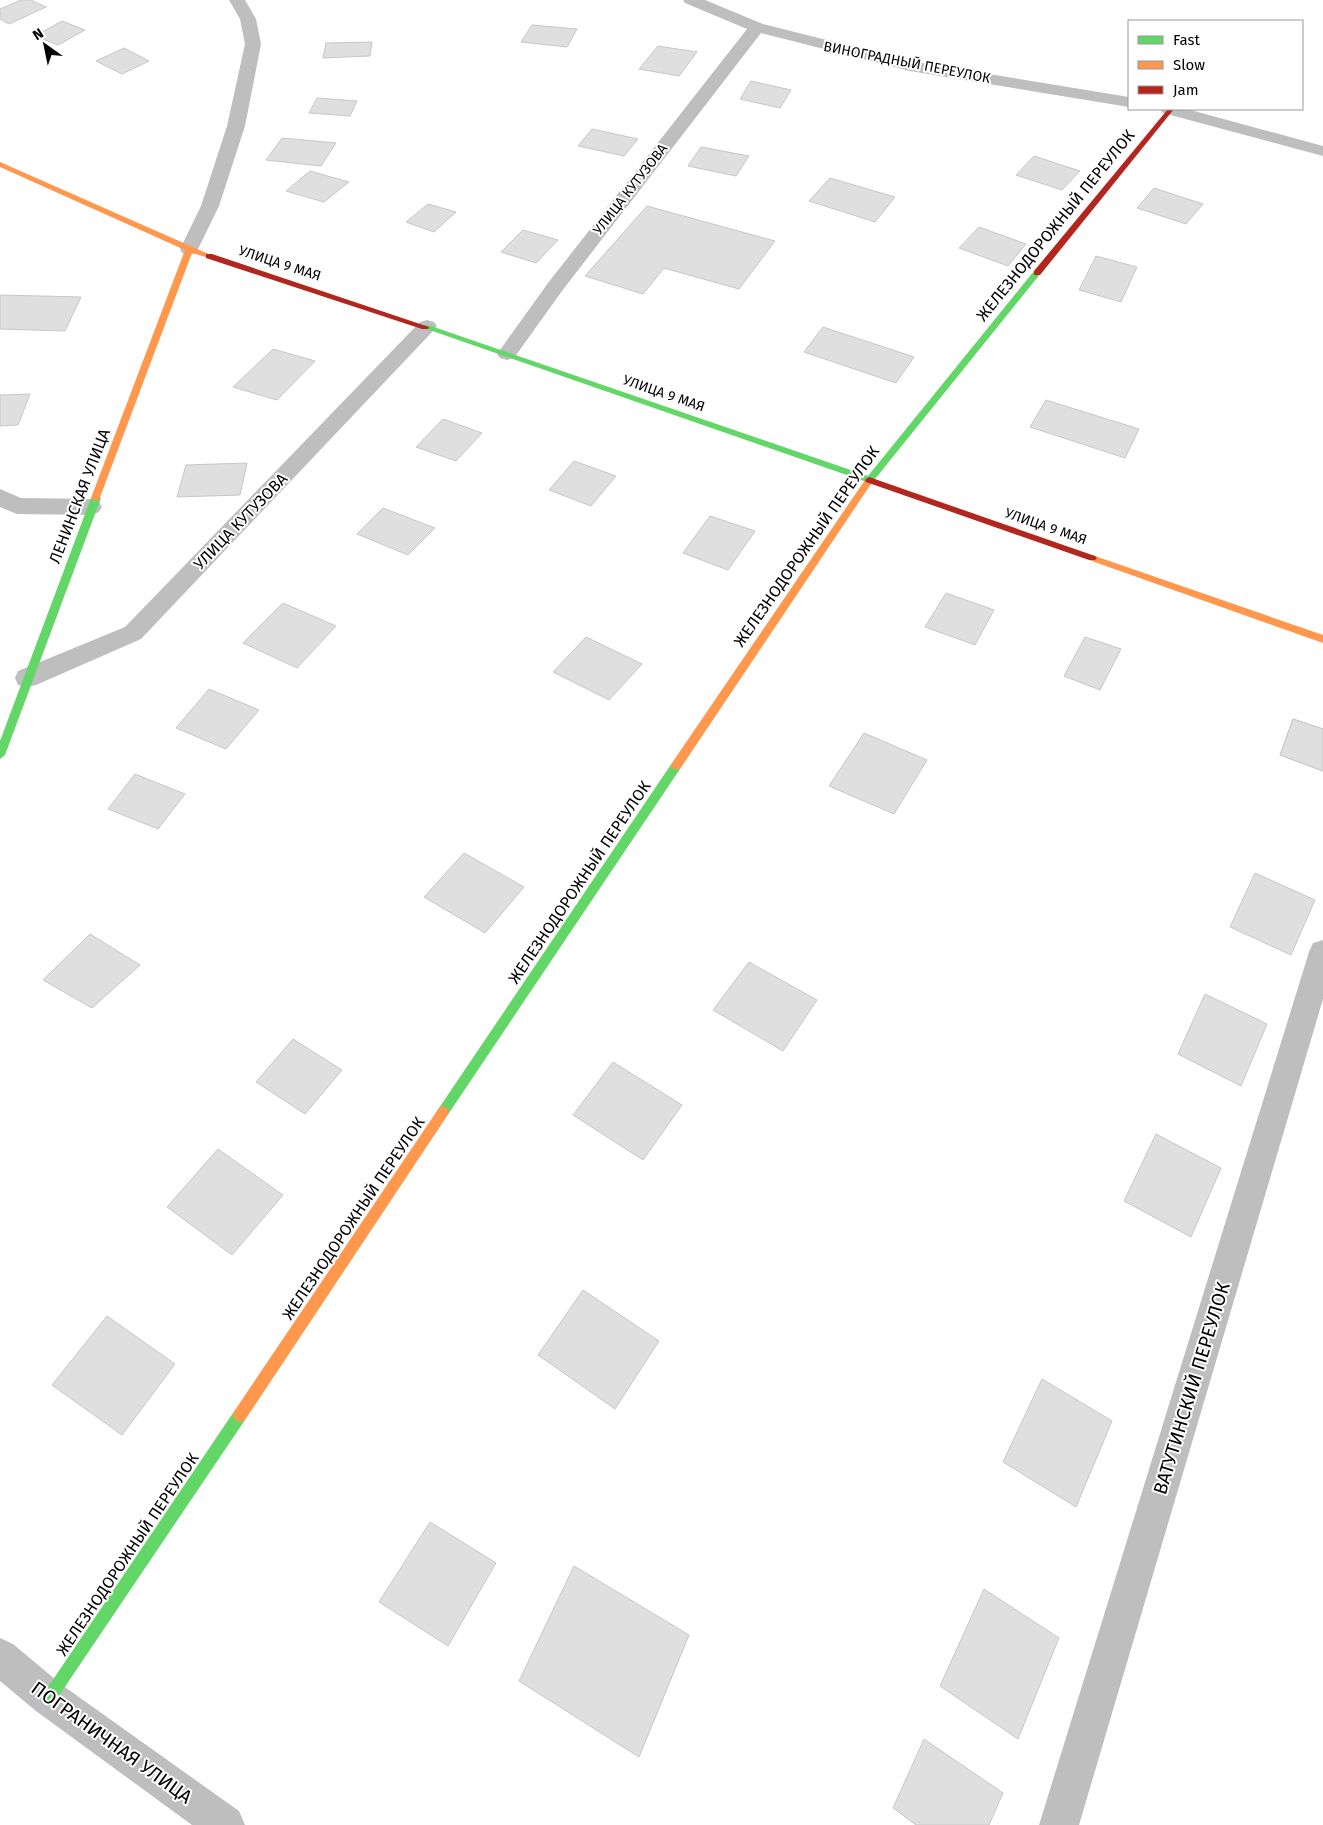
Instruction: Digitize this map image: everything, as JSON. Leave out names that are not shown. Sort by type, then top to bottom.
[{"type":"main road","name":"ЖЕЛЕЗНОДОРОЖНЫЙ ПЕРЕУЛОК","points":[[49,1698],[869,480],[1169,110]]},
{"type":"main road","name":"УЛИЦА 9 МАЯ","points":[[0,164],[189,249],[427,326],[1323,640]]},
{"type":"main road","name":"ЛЕНИНСКАЯ УЛИЦА","points":[[0,755],[27,678],[189,249]]},
{"type":"street","points":[[189,249],[210,206],[236,126],[254,44],[248,19],[237,0]]},
{"type":"street","name":"ВИНОГРАДНЫЙ ПЕРЕУЛОК","points":[[691,0],[757,27],[910,66],[1128,102]]},
{"type":"street","name":"УЛИЦА КУТУЗОВА","points":[[507,354],[555,287],[757,27]]},
{"type":"street","points":[[1174,110],[1323,152]]},
{"type":"street","name":"УЛИЦА КУТУЗОВА","points":[[27,678],[133,633],[427,326]]},
{"type":"street","points":[[0,497],[17,506],[91,508]]},
{"type":"street","name":"ВАТУТИНСКИЙ ПЕРЕУЛОК","points":[[1059,1825],[1323,952]]},
{"type":"street","name":"ПОГРАНИЧНАЯ УЛИЦА","points":[[0,1657],[49,1698],[225,1825]]},
{"type":"building","points":[[21,0],[31,0],[46,7],[9,24],[0,19],[0,9]]},
{"type":"building","points":[[62,21],[85,30],[58,45],[35,36]]},
{"type":"building","points":[[532,25],[577,29],[567,47],[521,42]]},
{"type":"building","points":[[372,42],[370,56],[323,58],[326,43]]},
{"type":"building","points":[[658,46],[697,52],[679,76],[639,69]]},
{"type":"building","points":[[124,48],[149,61],[122,74],[96,61]]},
{"type":"building","points":[[751,81],[791,90],[780,108],[740,99]]},
{"type":"building","points":[[317,98],[357,101],[350,116],[309,113]]},
{"type":"building","points":[[592,129],[638,139],[624,156],[578,146]]},
{"type":"building","points":[[282,138],[336,143],[321,166],[266,160]]},
{"type":"building","points":[[701,147],[749,156],[736,176],[688,166]]},
{"type":"building","points":[[1034,156],[1080,171],[1062,190],[1016,175]]},
{"type":"building","points":[[310,171],[349,182],[324,202],[286,191]]},
{"type":"building","points":[[830,178],[895,197],[875,222],[809,201]]},
{"type":"building","points":[[1154,188],[1203,204],[1186,224],[1137,208]]},
{"type":"building","points":[[428,204],[456,212],[434,232],[406,222]]},
{"type":"building","points":[[647,206],[775,241],[739,289],[664,268],[643,294],[585,276]]},
{"type":"building","points":[[979,227],[1026,244],[1008,266],[959,248]]},
{"type":"building","points":[[523,230],[558,240],[536,263],[501,252]]},
{"type":"building","points":[[1096,256],[1137,267],[1121,302],[1079,290]]},
{"type":"building","points":[[0,295],[81,297],[65,331],[0,329]]},
{"type":"building","points":[[823,327],[914,357],[896,383],[804,352]]},
{"type":"building","points":[[273,349],[315,361],[277,400],[233,387]]},
{"type":"building","points":[[30,394],[18,425],[0,426],[0,395]]},
{"type":"building","points":[[1046,400],[1139,429],[1125,458],[1030,427]]},
{"type":"building","points":[[443,419],[482,433],[456,461],[416,447]]},
{"type":"building","points":[[574,461],[616,476],[591,506],[549,490]]},
{"type":"building","points":[[247,463],[240,495],[177,497],[186,465]]},
{"type":"building","points":[[383,508],[435,528],[408,555],[357,534]]},
{"type":"building","points":[[710,516],[755,531],[728,570],[683,553]]},
{"type":"building","points":[[946,593],[994,610],[975,645],[925,627]]},
{"type":"building","points":[[283,603],[336,626],[297,668],[243,643]]},
{"type":"building","points":[[586,637],[642,664],[609,700],[553,672]]},
{"type":"building","points":[[1085,637],[1121,649],[1100,690],[1064,676]]},
{"type":"building","points":[[209,689],[259,710],[226,749],[176,728]]},
{"type":"building","points":[[1293,719],[1323,729],[1323,771],[1280,755]]},
{"type":"building","points":[[1293,719],[1323,729],[1323,771],[1280,755]]},
{"type":"building","points":[[864,733],[927,760],[894,814],[829,786]]},
{"type":"building","points":[[135,774],[185,794],[158,829],[108,809]]},
{"type":"building","points":[[464,853],[524,887],[485,933],[424,897]]},
{"type":"building","points":[[1255,873],[1315,900],[1291,955],[1230,927]]},
{"type":"building","points":[[90,934],[140,965],[92,1008],[43,980]]},
{"type":"building","points":[[749,962],[817,1000],[783,1051],[713,1010]]},
{"type":"building","points":[[1205,994],[1267,1024],[1241,1086],[1178,1054]]},
{"type":"building","points":[[293,1039],[342,1070],[305,1114],[256,1082]]},
{"type":"building","points":[[613,1062],[682,1105],[643,1160],[573,1115]]},
{"type":"building","points":[[1156,1134],[1221,1168],[1191,1237],[1124,1201]]},
{"type":"building","points":[[218,1149],[283,1195],[232,1255],[167,1207]]},
{"type":"building","points":[[583,1290],[659,1341],[615,1409],[538,1355]]},
{"type":"building","points":[[107,1316],[175,1364],[122,1435],[52,1385]]},
{"type":"building","points":[[1042,1379],[1112,1421],[1076,1507],[1003,1462]]},
{"type":"building","points":[[430,1522],[496,1563],[448,1646],[379,1602]]},
{"type":"building","points":[[574,1566],[689,1635],[639,1757],[519,1681]]},
{"type":"building","points":[[984,1589],[1059,1638],[1018,1739],[940,1686]]},
{"type":"building","points":[[924,1739],[1003,1793],[989,1825],[916,1825],[893,1808]]},
{"type":"traffic: fast","points":[[868,482],[1037,273]]},
{"type":"traffic: fast","points":[[425,327],[869,480]]},
{"type":"traffic: fast","points":[[0,755],[96,498]]},
{"type":"traffic: fast","points":[[443,1112],[676,766]]},
{"type":"traffic: fast","points":[[49,1698],[240,1415]]},
{"type":"traffic: slow","points":[[0,164],[189,249],[209,256]]},
{"type":"traffic: slow","points":[[96,498],[189,249]]},
{"type":"traffic: slow","points":[[676,766],[868,482]]},
{"type":"traffic: slow","points":[[1092,558],[1323,639]]},
{"type":"traffic: slow","points":[[240,1415],[443,1112]]},
{"type":"traffic: jam","points":[[1037,273],[1170,110]]},
{"type":"traffic: jam","points":[[209,256],[425,327]]},
{"type":"traffic: jam","points":[[869,480],[1092,558]]}]
